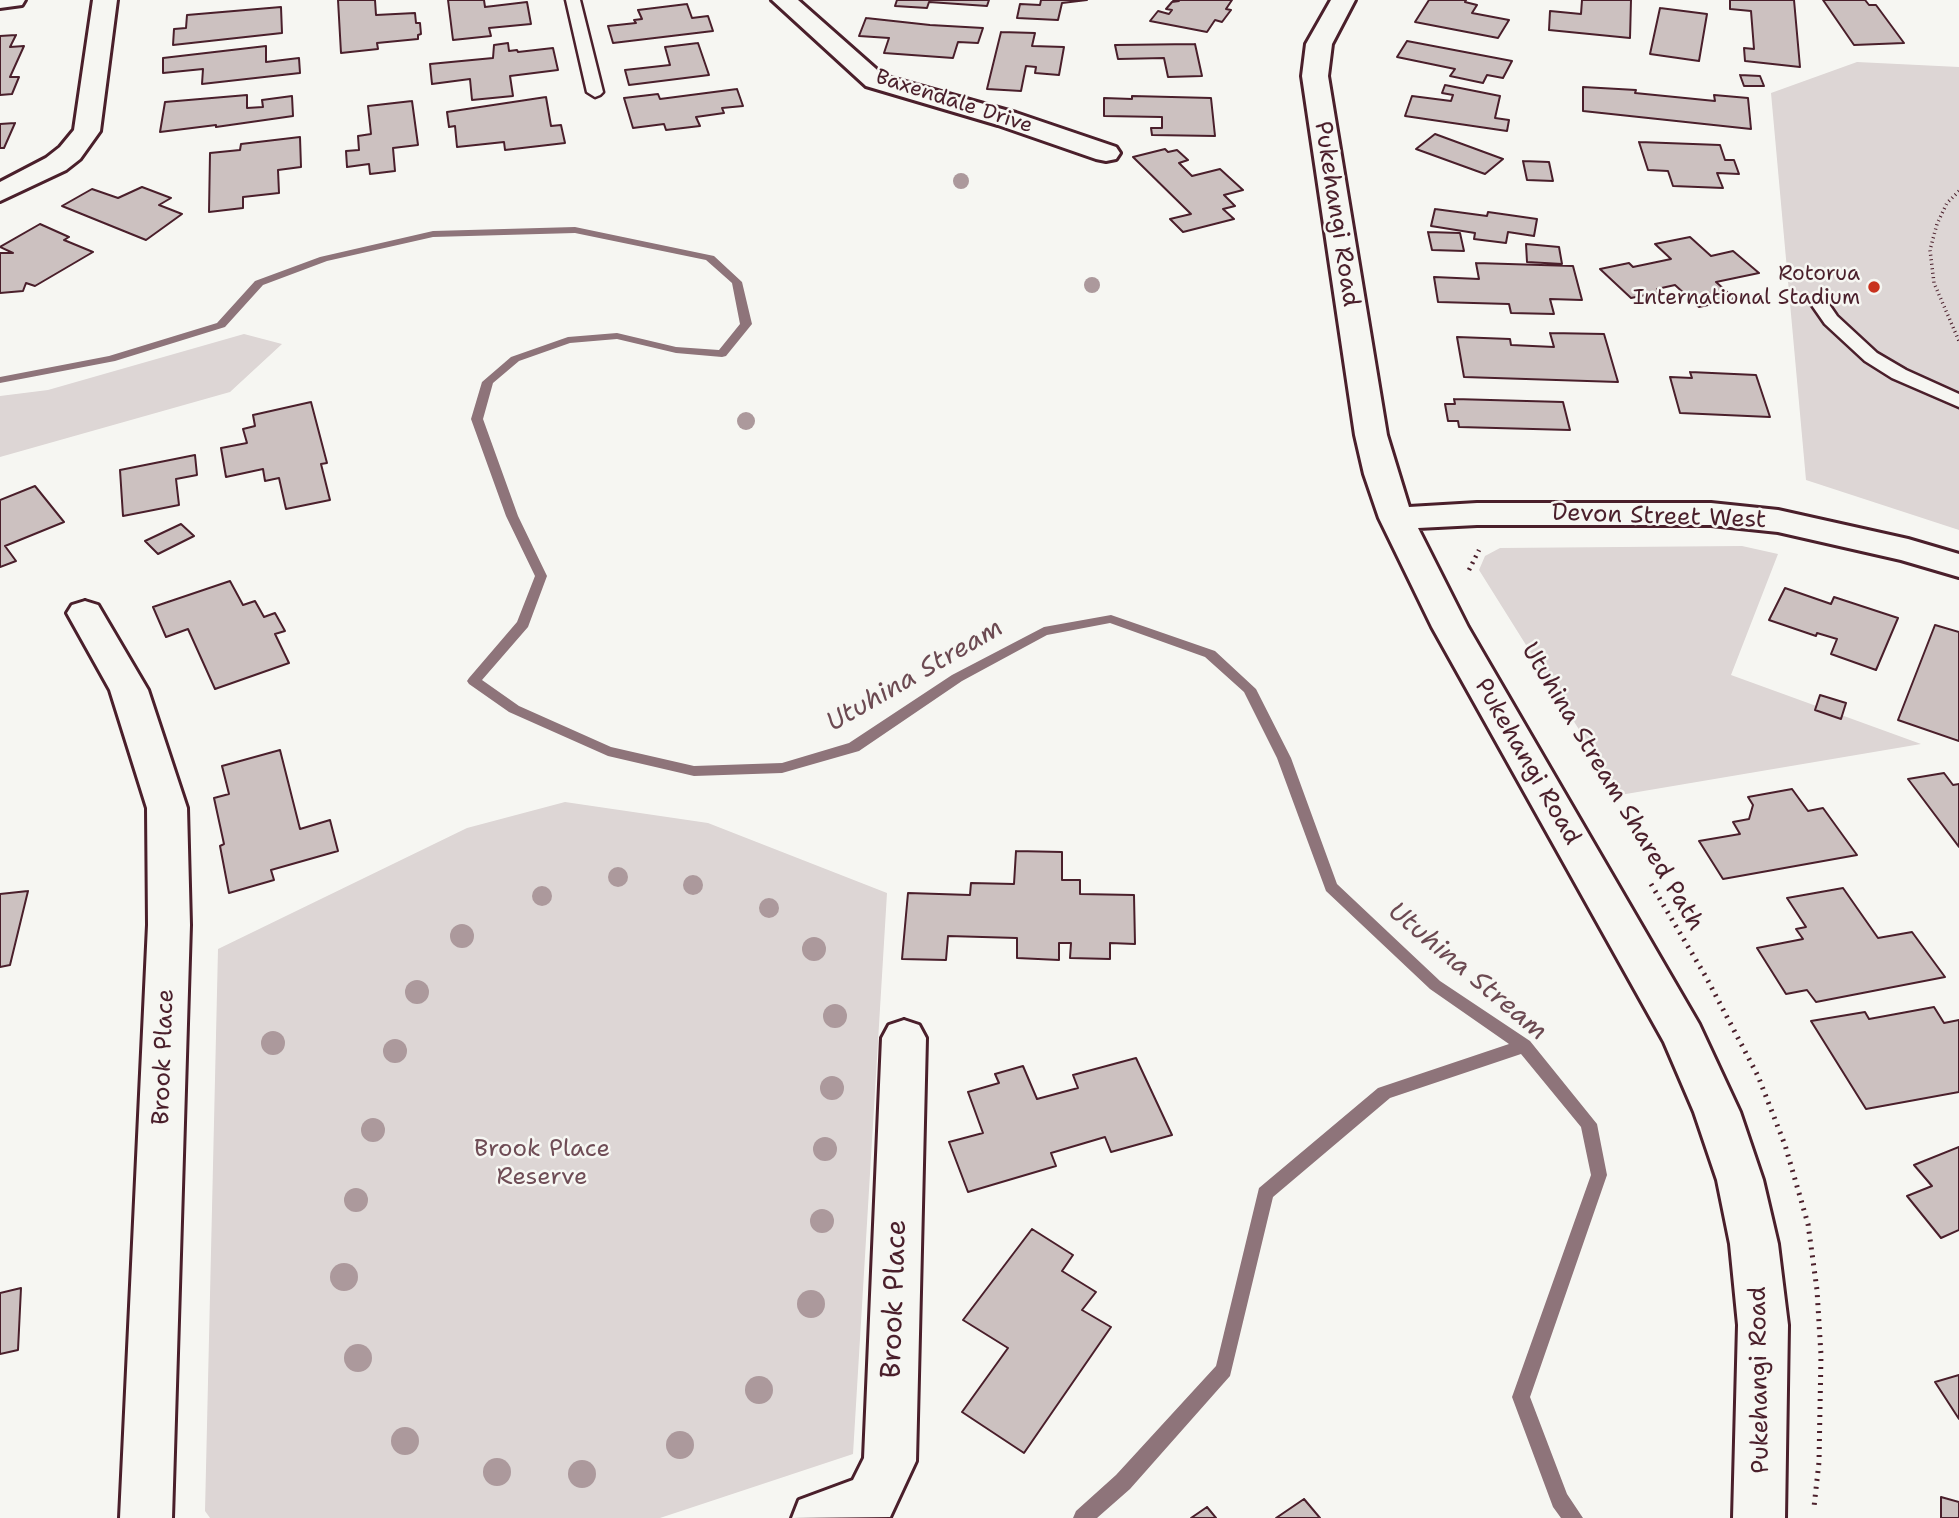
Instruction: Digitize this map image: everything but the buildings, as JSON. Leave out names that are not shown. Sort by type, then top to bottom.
[{"type":"main road","points":[[0,1],[13,0]]},
{"type":"main road","points":[[0,193],[56,163],[80,142],[87,131],[104,0]]},
{"type":"main road","name":"Baxendale Drive","points":[[784,0],[875,81],[1007,119],[1106,153]]},
{"type":"main road","name":"Pukehangi Road","points":[[1343,0],[1319,44],[1315,76],[1371,435],[1395,519],[1450,628],[1684,1037],[1717,1112],[1740,1180],[1754,1244],[1763,1325],[1759,1518]]},
{"type":"main road","name":"Devon Street West","points":[[1395,519],[1477,514],[1711,514],[1778,521],[1908,550],[1959,566]]},
{"type":"main road","name":"Brook Place","points":[[85,613],[129,690],[167,808],[169,925],[146,1518]]},
{"type":"main road","name":"Brook Place","points":[[818,1518],[871,1500],[890,1461],[904,1038]]},
{"type":"lane","points":[[573,0],[596,92]]},
{"type":"lane","points":[[1818,300],[1831,320],[1871,357],[1908,379],[1959,401]]},
{"type":"path","points":[[1959,191],[1947,203],[1937,224],[1930,250],[1934,283],[1959,341]]},
{"type":"path","points":[[1468,575],[1473,559],[1481,548]]},
{"type":"path","name":"Utuhina Stream Shared Path","points":[[1650,882],[1706,977],[1758,1076],[1785,1144],[1808,1224],[1818,1290],[1821,1355],[1819,1462],[1813,1518]]},
{"type":"green space","name":"Rotorua International Stadium","points":[[1857,62],[1959,67],[1959,530],[1806,480],[1771,93]]},
{"type":"green space","points":[[244,334],[282,344],[230,392],[0,457],[0,396],[48,390]]},
{"type":"green space","points":[[1742,546],[1778,554],[1731,675],[1921,744],[1620,795],[1479,570],[1485,556],[1500,548]]},
{"type":"green space","name":"Brook Place Reserve","points":[[565,802],[708,823],[887,893],[853,1454],[660,1518],[210,1518],[205,1511],[218,949],[467,828]]},
{"type":"waterway","name":"Utuhina Stream","points":[[0,380],[111,359],[221,325],[259,283],[324,259],[433,234],[575,230],[710,258],[737,282],[746,324],[722,354],[676,350],[617,336],[568,340],[515,359],[488,382],[477,419],[512,516],[541,576],[523,624],[474,681],[514,709],[608,751],[694,771],[782,768],[854,747],[957,678],[1044,631],[1111,619],[1210,654],[1249,689],[1284,758],[1331,887],[1435,985],[1524,1046]]},
{"type":"waterway","points":[[1083,1518],[1123,1482],[1224,1370],[1265,1193],[1384,1093],[1524,1046]]},
{"type":"waterway","name":"Utuhina Stream","points":[[1524,1046],[1589,1124],[1599,1175],[1521,1397],[1560,1500],[1573,1518]]},
{"type":"place","name":"Rotorua International Stadium","points":[[1874,287]]}]
